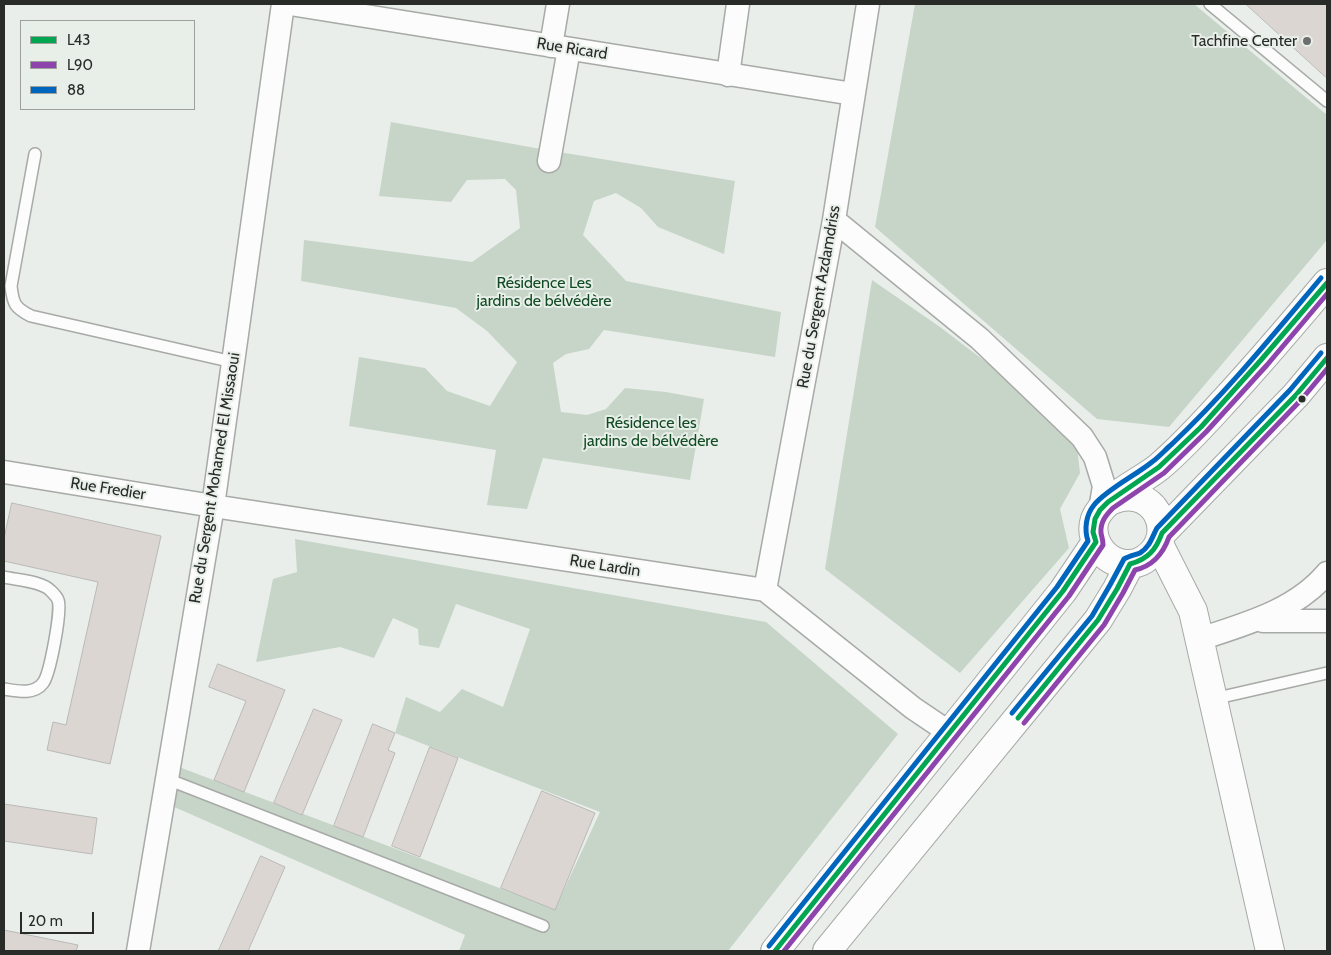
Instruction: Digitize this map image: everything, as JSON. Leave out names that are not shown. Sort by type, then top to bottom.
[{"type":"main road","points":[[1327,283],[1201,427],[1159,467],[1104,506],[1095,519],[1093,532],[1101,551],[1119,563],[1134,563],[1145,559],[1153,552],[1160,538],[1296,395],[1327,358]]},
{"type":"main road","points":[[1104,506],[1117,497],[1136,496],[1153,506],[1158,514],[1161,523],[1160,538],[1193,611],[1270,951]]},
{"type":"main road","points":[[775,951],[1062,591],[1096,542]]},
{"type":"main road","points":[[1134,563],[1193,611]]},
{"type":"main road","points":[[826,951],[1098,620],[1134,563]]},
{"type":"street","name":"Rue du Sergent Mohamed El Missaoui","points":[[138,951],[213,506],[283,4]]},
{"type":"street","name":"Rue Ricard","points":[[290,4],[853,94]]},
{"type":"street","points":[[549,162],[560,48],[558,4]]},
{"type":"street","points":[[728,75],[738,4]]},
{"type":"street","name":"Rue du Sergent Azdamdriss","points":[[765,590],[834,220],[868,4]]},
{"type":"street","points":[[834,220],[980,339],[1082,437],[1095,457],[1104,486],[1104,506]]},
{"type":"street","name":"Rue Fredier","points":[[4,472],[213,506]]},
{"type":"street","name":"Rue Lardin","points":[[213,506],[765,590],[913,708],[950,733]]},
{"type":"street","points":[[1200,639],[1257,621],[1291,604],[1327,573]]},
{"type":"street","points":[[1257,621],[1327,621]]},
{"type":"lane","points":[[1210,4],[1327,101]]},
{"type":"lane","points":[[35,154],[11,286],[12,299],[19,310],[31,316],[233,362]]},
{"type":"lane","points":[[4,577],[38,584],[50,589],[58,600],[59,614],[49,671],[43,683],[32,690],[19,692],[4,689]]},
{"type":"lane","points":[[1213,699],[1327,673]]},
{"type":"lane","points":[[167,779],[543,926]]},
{"type":"green space","points":[[915,4],[1194,4],[1327,115],[1327,240],[1169,427],[1097,419],[875,227]]},
{"type":"green space","points":[[391,122],[735,181],[724,254],[658,227],[641,208],[616,193],[594,201],[583,235],[626,281],[781,312],[775,357],[604,330],[589,349],[566,354],[553,363],[561,412],[587,415],[606,409],[625,388],[666,392],[704,399],[690,480],[543,458],[527,509],[487,505],[496,450],[349,426],[359,357],[425,368],[447,391],[490,406],[517,362],[487,331],[456,308],[301,281],[304,240],[472,262],[520,228],[516,190],[505,179],[467,180],[451,202],[379,196]]},
{"type":"green space","points":[[872,280],[940,327],[1075,430],[1080,473],[1060,509],[1069,548],[960,673],[825,569]]},
{"type":"green space","points":[[295,539],[766,622],[898,734],[728,951],[459,951],[465,935],[172,806],[179,767],[555,909],[600,812],[395,733],[406,697],[440,712],[462,689],[503,707],[530,629],[456,604],[439,648],[419,645],[418,629],[393,618],[374,658],[340,647],[256,662],[273,579],[297,572]]},
{"type":"building","name":"Tachfine Center","points":[[1246,4],[1327,4],[1327,78]]},
{"type":"building","points":[[12,503],[161,536],[110,764],[47,750],[53,722],[66,725],[98,582],[4,561],[4,539]]},
{"type":"building","points":[[218,664],[285,690],[244,792],[214,780],[246,701],[209,687]]},
{"type":"building","points":[[314,709],[342,720],[302,815],[274,803]]},
{"type":"building","points":[[373,724],[395,733],[388,750],[395,753],[363,837],[334,826]]},
{"type":"building","points":[[430,747],[458,758],[420,857],[392,846]]},
{"type":"building","points":[[542,791],[595,813],[555,910],[501,888]]},
{"type":"building","points":[[4,804],[97,818],[92,854],[4,841]]},
{"type":"building","points":[[261,856],[285,867],[248,951],[219,950]]},
{"type":"building","points":[[4,930],[78,945],[76,951],[4,951]]},
{"type":"transit line","name":"88","points":[[769,946],[1057,587],[1088,541],[1086,522],[1094,505],[1099,499],[1155,460],[1192,425],[1249,363],[1321,278]]},
{"type":"transit line","name":"L43","points":[[775,951],[1063,591],[1096,542],[1093,532],[1095,519],[1100,510],[1108,502],[1159,467],[1201,427],[1327,283]]},
{"type":"transit line","name":"L90","points":[[784,951],[1069,596],[1103,545],[1101,525],[1108,513],[1164,473],[1206,432],[1267,365],[1327,294]]},
{"type":"transit line","name":"88","points":[[1012,713],[1092,616],[1124,559],[1140,553],[1146,548],[1157,528],[1290,390],[1321,353]]},
{"type":"transit line","name":"L43","points":[[1018,718],[1098,620],[1130,564],[1150,553],[1162,533],[1296,395],[1327,358]]},
{"type":"transit line","name":"L90","points":[[1024,723],[1104,625],[1135,570],[1147,566],[1160,554],[1169,537],[1301,400],[1327,369]]},
{"type":"place","name":"Tachfine Center","points":[[1307,41]]},
{"type":"park label","name":"Résidence Les jardins de bélvédère","points":[[544,292]]},
{"type":"park label","name":"Résidence les jardins de bélvédère","points":[[651,432]]}]
